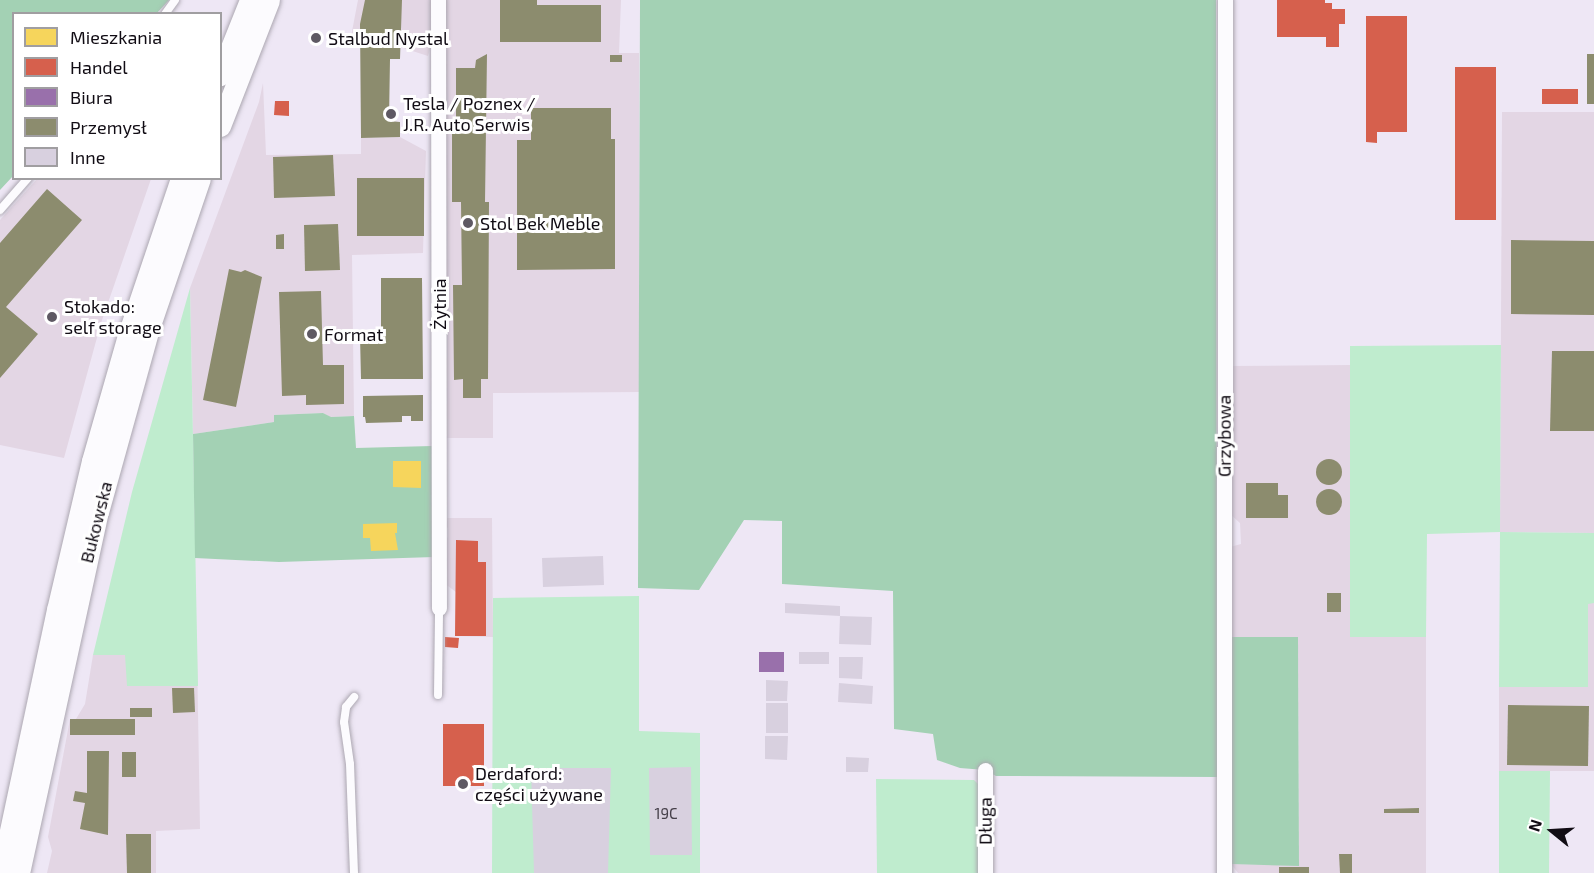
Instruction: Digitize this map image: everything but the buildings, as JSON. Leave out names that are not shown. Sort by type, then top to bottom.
[{"type":"main road","points":[[222,70],[250,0]]},
{"type":"main road","points":[[222,121],[269,0]]},
{"type":"main road","name":"Bukowska","points":[[1,873],[59,598],[92,461],[136,309],[180,180]]},
{"type":"main road","name":"Bukowska","points":[[19,873],[100,502],[150,324],[199,180]]},
{"type":"street","name":"Żytnia","points":[[438,0],[439,608]]},
{"type":"street","name":"Grzybowa","points":[[1224,873],[1225,0]]},
{"type":"street","name":"Długa","points":[[985,770],[985,873]]},
{"type":"lane","points":[[0,210],[26,180]]},
{"type":"lane","points":[[438,695],[439,608]]},
{"type":"lane","points":[[354,697],[346,707],[344,722],[350,764],[354,873]]},
{"type":"shaded area","points":[[358,0],[432,0],[431,45],[428,56],[400,47],[349,47]]},
{"type":"shaded area","points":[[443,0],[621,0],[619,53],[639,53],[639,392],[493,393],[493,438],[443,438]]},
{"type":"shaded area","points":[[263,83],[266,155],[361,154],[361,138],[400,137],[426,151],[423,253],[352,255],[354,416],[330,417],[323,413],[274,415],[274,422],[193,434],[190,288],[259,102]]},
{"type":"shaded area","points":[[1502,112],[1594,112],[1594,533],[1500,532]]},
{"type":"shaded area","name":"Stokado: self storage","points":[[36,180],[151,180],[101,323],[64,458],[0,445],[0,220]]},
{"type":"shaded area","points":[[1350,365],[1350,637],[1426,637],[1426,873],[1238,873],[1231,864],[1299,865],[1298,638],[1230,637],[1230,547],[1241,544],[1240,523],[1230,514],[1230,366]]},
{"type":"shaded area","points":[[443,518],[492,518],[493,637],[455,636],[456,592],[444,583],[444,541],[448,537],[448,528],[443,524]]},
{"type":"shaded area","points":[[1588,603],[1594,603],[1594,771],[1499,771],[1499,687],[1588,687]]},
{"type":"shaded area","points":[[197,653],[200,829],[156,831],[156,873],[47,873],[52,851],[48,837],[70,719],[76,719],[85,704],[93,655]]},
{"type":"green space","points":[[0,0],[169,0],[158,12],[12,12],[12,177],[0,190]]},
{"type":"green space","points":[[640,0],[1216,0],[1217,777],[996,776],[985,770],[960,768],[937,760],[933,734],[894,729],[893,591],[782,584],[782,521],[744,520],[699,590],[638,588]]},
{"type":"green space","points":[[190,288],[198,686],[127,686],[125,655],[93,655],[132,492]]},
{"type":"green space","points":[[1501,345],[1500,532],[1427,534],[1426,637],[1350,637],[1350,346]]},
{"type":"green space","points":[[323,413],[331,417],[354,416],[356,448],[432,446],[434,557],[279,562],[195,558],[193,434],[274,422],[274,415]]},
{"type":"green space","points":[[1500,532],[1594,533],[1594,603],[1588,604],[1588,687],[1499,687]]},
{"type":"green space","points":[[639,596],[639,731],[700,733],[700,873],[492,873],[493,598]]},
{"type":"green space","points":[[1230,637],[1298,637],[1299,866],[1231,864]]},
{"type":"green space","points":[[1499,771],[1550,771],[1549,873],[1499,873]]},
{"type":"green space","points":[[876,779],[974,780],[978,784],[978,873],[877,873]]},
{"type":"place","name":"Stalbud Nystal","points":[[316,38]]},
{"type":"place","name":"Tesla / Poznex / J.R. Auto Serwis","points":[[391,114]]},
{"type":"place","name":"Stol Bek Meble","points":[[468,223]]},
{"type":"place","name":"Stokado: self storage","points":[[52,317]]},
{"type":"place","name":"Format","points":[[312,334]]},
{"type":"place","name":"Derdaford: części używane","points":[[463,784]]}]
